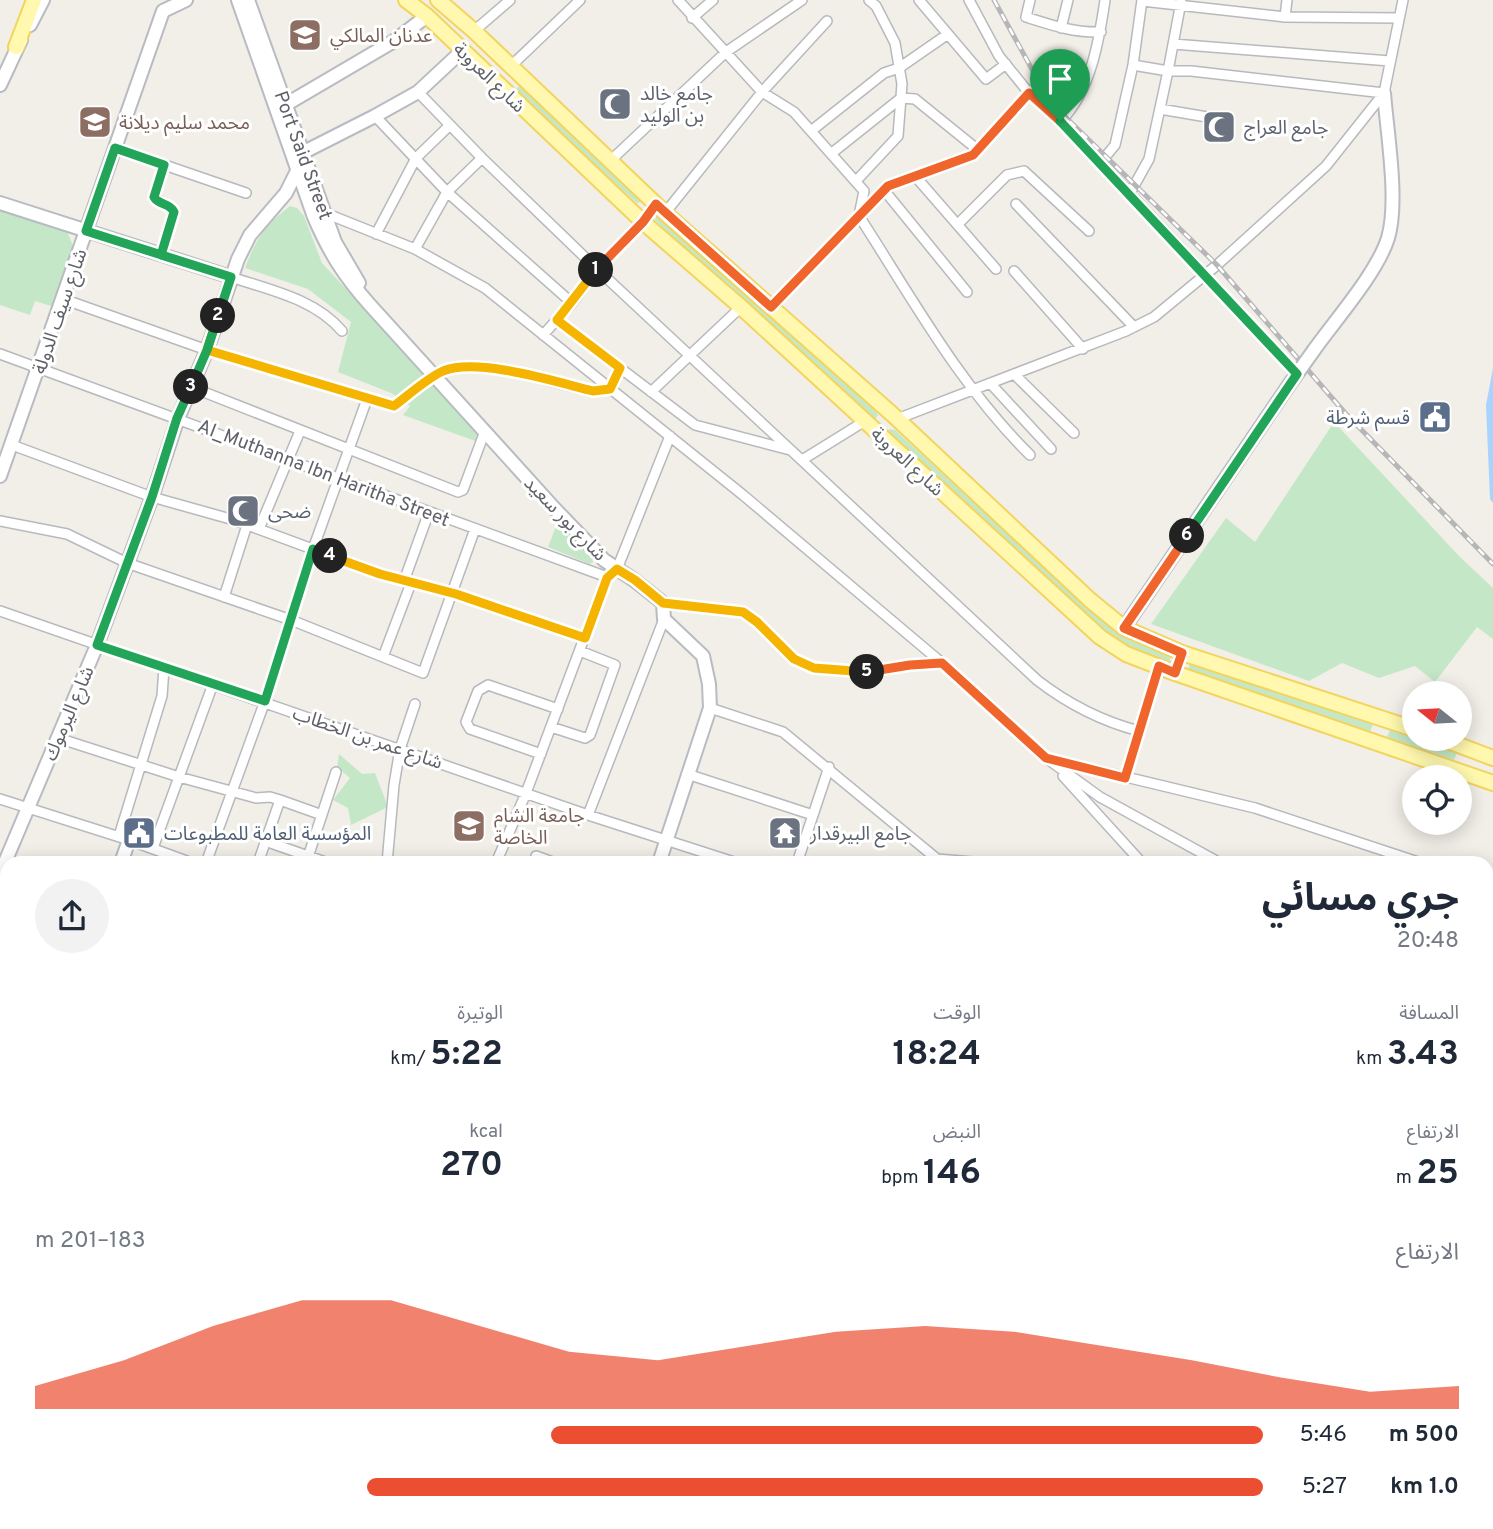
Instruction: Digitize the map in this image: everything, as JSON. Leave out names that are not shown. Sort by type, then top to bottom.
[{"type":"main road","points":[[0,85],[34,0]]},
{"type":"main road","points":[[16,47],[43,0]]},
{"type":"main road","name":"شارع سيف الدولة","points":[[0,476],[163,11],[186,0]]},
{"type":"main road","points":[[239,0],[329,251],[370,305]]},
{"type":"main road","name":"Port Said Street","points":[[248,0],[335,242],[370,305]]},
{"type":"main road","name":"شارع العروبة","points":[[406,0],[427,16],[643,222],[741,307],[1100,637],[1126,654],[1175,673],[1492,781]]},
{"type":"main road","points":[[285,105],[394,41],[427,16],[412,0]]},
{"type":"main road","name":"شارع العروبة","points":[[438,0],[661,209],[895,417],[1090,600],[1124,628],[1182,653],[1402,725]]},
{"type":"main road","points":[[302,153],[418,92],[463,51]]},
{"type":"main road","points":[[1124,628],[1373,268],[1388,238],[1393,200],[1384,93]]},
{"type":"main road","name":"شارع اليرموك","points":[[8,856],[97,645],[152,497],[177,418],[207,350],[231,277],[250,235],[286,193],[298,169]]},
{"type":"main road","points":[[0,203],[231,277]]},
{"type":"main road","points":[[643,222],[661,209]]},
{"type":"main road","name":"شارع بور سعيد","points":[[370,305],[604,560],[612,573],[635,580],[663,603]]},
{"type":"main road","points":[[879,434],[895,417]]},
{"type":"main road","points":[[661,856],[710,708],[704,656],[664,619],[663,603]]},
{"type":"main road","points":[[1175,673],[1182,653]]},
{"type":"main road","points":[[1372,741],[1381,718]]},
{"type":"main road","points":[[1472,750],[1493,758]]},
{"type":"main road","points":[[122,856],[124,838]]},
{"type":"street","points":[[474,31],[510,0]]},
{"type":"street","points":[[511,66],[580,0]]},
{"type":"street","points":[[678,0],[762,92],[794,112],[864,191],[859,216],[972,390],[1007,433],[1030,455]]},
{"type":"street","points":[[692,18],[713,0]]},
{"type":"street","points":[[610,161],[726,52],[802,0]]},
{"type":"street","points":[[856,181],[898,136],[901,98],[902,84],[895,43],[876,6],[869,0]]},
{"type":"street","points":[[919,0],[986,79],[1006,64]]},
{"type":"street","points":[[969,0],[1006,64],[1029,93],[1130,193],[1205,275],[1293,380]]},
{"type":"street","points":[[1030,0],[1026,17],[1061,28],[1101,32]]},
{"type":"street","points":[[1061,28],[1068,0]]},
{"type":"street","points":[[1060,121],[1082,93],[1101,32],[1105,0]]},
{"type":"street","points":[[1101,162],[1115,145],[1133,65],[1142,0],[1210,4],[1285,17],[1399,18]]},
{"type":"street","points":[[1285,17],[1287,0]]},
{"type":"street","points":[[895,417],[1083,349],[1154,317],[1326,166],[1384,93],[1403,0]]},
{"type":"street","points":[[1130,193],[1149,159],[1180,3]]},
{"type":"street","points":[[661,209],[827,21]]},
{"type":"street","points":[[811,131],[884,73],[899,68],[948,34]]},
{"type":"street","points":[[1173,44],[1390,61]]},
{"type":"street","points":[[1133,65],[1384,93]]},
{"type":"street","points":[[418,92],[597,269],[1037,680],[1085,711],[1139,731]]},
{"type":"street","points":[[771,307],[888,186],[973,155],[1029,93]]},
{"type":"street","points":[[832,153],[901,98],[915,99],[978,150]]},
{"type":"street","points":[[1160,109],[1207,117]]},
{"type":"street","points":[[375,116],[447,192],[572,303]]},
{"type":"street","points":[[376,234],[415,158],[450,125]]},
{"type":"street","points":[[115,148],[246,193]]},
{"type":"street","points":[[415,249],[447,192],[482,158]]},
{"type":"street","points":[[161,255],[174,212],[154,197],[164,165]]},
{"type":"street","points":[[958,225],[1007,175],[1024,171],[1089,230]]},
{"type":"street","points":[[915,176],[996,269]]},
{"type":"street","points":[[884,190],[967,292]]},
{"type":"street","points":[[1016,204],[1135,327]]},
{"type":"street","points":[[325,213],[415,249],[485,288],[743,495],[942,663],[1046,758],[1136,856]]},
{"type":"street","points":[[543,335],[572,303],[597,269],[643,222]]},
{"type":"street","points":[[1014,271],[1083,349]]},
{"type":"street","points":[[231,277],[311,306],[331,318],[342,331]]},
{"type":"street","points":[[63,299],[207,350],[394,406],[434,376],[457,367],[531,376],[593,391],[610,389]]},
{"type":"street","points":[[651,392],[741,307]]},
{"type":"street","points":[[557,320],[695,425],[792,450]]},
{"type":"street","name":"Al_Muthanna Ibn Haritha Street","points":[[0,354],[475,529],[612,573]]},
{"type":"street","points":[[610,389],[620,368]]},
{"type":"street","points":[[1014,374],[1074,433]]},
{"type":"street","points":[[990,383],[1051,449]]},
{"type":"street","points":[[191,387],[460,492],[485,431]]},
{"type":"street","points":[[208,856],[265,701],[313,549],[367,398]]},
{"type":"street","points":[[802,460],[865,421]]},
{"type":"street","points":[[259,529],[300,431]]},
{"type":"street","points":[[499,856],[585,638],[670,436]]},
{"type":"street","points":[[12,445],[152,497],[247,525],[408,582],[453,593],[585,638]]},
{"type":"street","points":[[383,657],[429,512]]},
{"type":"street","points":[[0,521],[67,534],[127,563],[291,620],[425,672],[475,529]]},
{"type":"street","points":[[223,597],[247,525]]},
{"type":"street","points":[[663,603],[743,612],[757,622],[794,659],[814,668],[874,672],[910,665],[942,663]]},
{"type":"street","name":"شارع عمر بن الخطاب","points":[[0,611],[588,815],[716,856]]},
{"type":"street","points":[[588,815],[664,619]]},
{"type":"street","points":[[551,727],[585,738],[590,735],[615,666],[613,662],[580,651]]},
{"type":"street","points":[[1125,778],[1159,666]]},
{"type":"street","points":[[124,838],[141,765],[162,696],[164,668]]},
{"type":"street","points":[[153,848],[213,684]]},
{"type":"street","points":[[541,754],[470,729],[466,722],[478,691],[488,685],[558,709]]},
{"type":"street","points":[[388,856],[400,749],[415,704]]},
{"type":"street","points":[[710,708],[783,732],[829,767],[930,856]]},
{"type":"street","points":[[58,738],[179,777],[256,798],[280,800],[322,815]]},
{"type":"street","points":[[1046,758],[1255,808],[1400,856]]},
{"type":"street","points":[[1046,758],[1100,797],[1207,856]]},
{"type":"street","points":[[799,856],[829,767]]},
{"type":"street","points":[[308,856],[336,772]]},
{"type":"street","points":[[687,774],[813,815]]},
{"type":"street","points":[[0,799],[174,856]]},
{"type":"street","points":[[260,856],[280,800]]},
{"type":"street","points":[[265,841],[300,856]]},
{"type":"green space","points":[[519,86],[643,196],[643,201],[637,203],[516,94]]},
{"type":"green space","points":[[290,206],[297,208],[304,216],[322,263],[481,434],[478,442],[403,415],[410,406],[391,393],[338,372],[351,322],[308,289],[245,268],[262,234]]},
{"type":"green space","points":[[0,209],[67,231],[73,246],[54,307],[35,301],[30,315],[0,305]]},
{"type":"green space","points":[[658,213],[876,412],[878,415],[874,421],[655,220]]},
{"type":"green space","points":[[1334,422],[1459,556],[1493,588],[1493,639],[1477,627],[1436,681],[1415,666],[1379,678],[1342,663],[1309,681],[1151,624],[1226,518],[1255,542]]},
{"type":"green space","points":[[889,429],[895,430],[1113,630],[1125,638],[1169,656],[1171,662],[1167,664],[1136,652],[1097,627],[888,434]]},
{"type":"green space","points":[[559,519],[592,555],[593,562],[590,564],[548,547]]},
{"type":"green space","points":[[1190,663],[1373,724],[1370,732],[1188,671]]},
{"type":"green space","points":[[1390,730],[1402,734],[1402,742],[1387,737]]},
{"type":"green space","points":[[1428,751],[1457,753],[1454,760]]},
{"type":"green space","points":[[339,754],[362,774],[375,773],[388,807],[351,825],[348,808],[333,800],[350,778],[337,767]]},
{"type":"water","points":[[1493,368],[1493,503],[1490,499],[1486,405]]},
{"type":"railway","points":[[994,0],[1050,102],[1217,265],[1346,414],[1493,564]]},
{"type":"place","name":"عدنان المالكي","points":[[305,35]]},
{"type":"place","name":"جامع خالد بن الوليد","points":[[615,104]]},
{"type":"place","name":"محمد سليم ديلانة","points":[[95,122]]},
{"type":"place","name":"جامع العراج","points":[[1219,127]]},
{"type":"place","name":"قسم شرطة","points":[[1435,417]]},
{"type":"place","name":"ضحى","points":[[243,511]]},
{"type":"place","name":"جامعة الشام الخاصة","points":[[469,826]]},
{"type":"place","name":"المؤسسة العامة للمطبوعات","points":[[139,833]]},
{"type":"place","name":"جامع البيرقدار","points":[[785,833]]},
{"type":"route","points":[[1060,121],[1029,93],[973,155],[888,186],[771,307],[656,204],[643,222],[597,269],[557,320],[620,368],[610,389],[593,391],[512,372],[457,367],[434,376],[394,406],[207,350],[231,277],[161,255],[174,212],[154,197],[164,165],[115,148],[86,231],[231,277],[207,350],[177,418],[152,497],[97,645],[265,701],[313,549],[380,574],[456,594],[585,638],[607,578],[617,569],[663,603],[743,612],[757,622],[794,659],[814,668],[874,672],[910,665],[942,663],[1046,758],[1125,778],[1159,666],[1175,673],[1182,653],[1124,628],[1297,374],[1060,121]]}]
